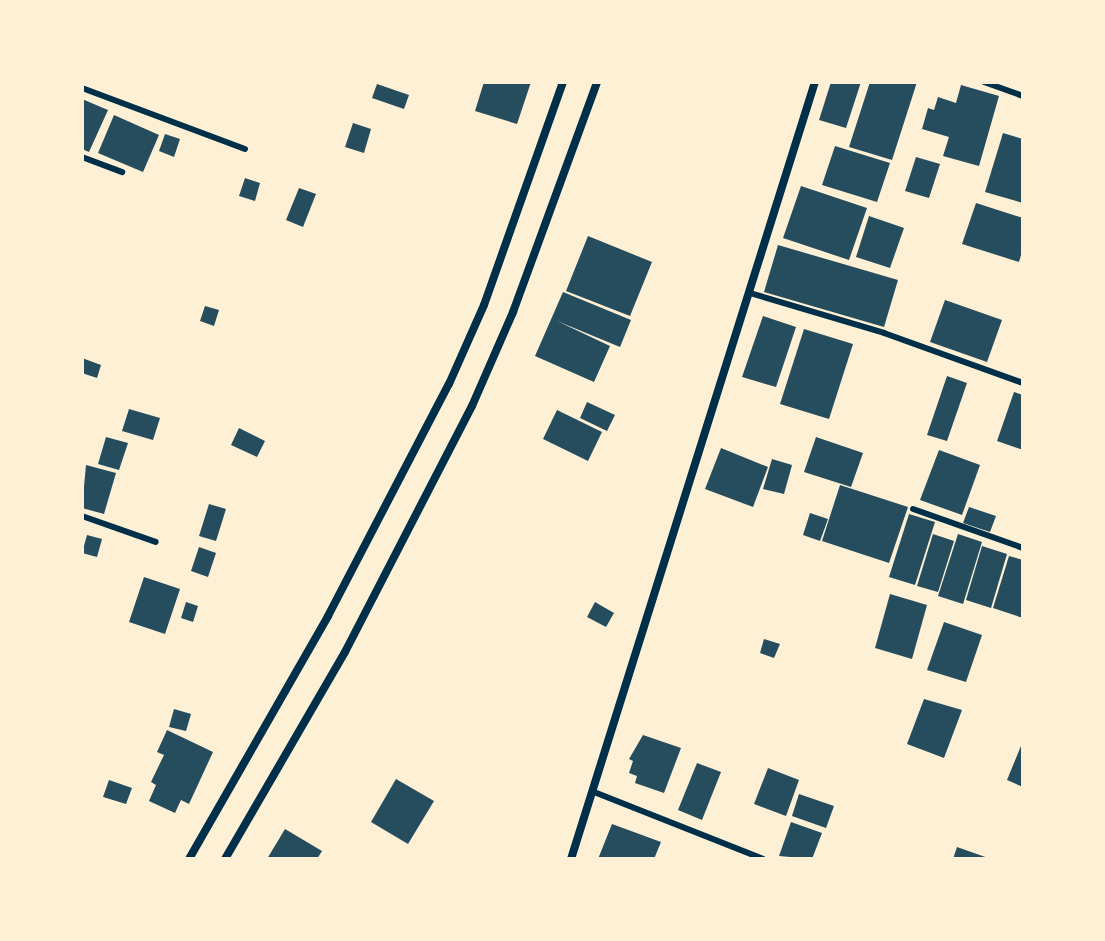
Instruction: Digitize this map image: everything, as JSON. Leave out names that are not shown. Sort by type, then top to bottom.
[{"type":"street","points":[[189,859],[328,616],[449,384],[484,305],[563,82]]},
{"type":"street","points":[[225,859],[345,652],[472,406],[513,312],[597,82]]},
{"type":"street","points":[[571,859],[815,82]]},
{"type":"lane","points":[[984,82],[1023,96]]},
{"type":"lane","points":[[82,88],[245,149]]},
{"type":"lane","points":[[82,157],[122,172]]},
{"type":"lane","points":[[750,293],[884,333],[1023,383]]},
{"type":"lane","points":[[913,509],[1023,548]]},
{"type":"lane","points":[[82,516],[156,542]]},
{"type":"lane","points":[[594,792],[763,859]]},
{"type":"building","points":[[484,82],[531,82],[517,124],[475,111]]},
{"type":"building","points":[[831,82],[861,82],[846,128],[819,120]]},
{"type":"building","points":[[870,82],[917,82],[892,160],[849,147]]},
{"type":"building","points":[[377,84],[409,95],[404,109],[372,98]]},
{"type":"building","points":[[961,85],[999,96],[979,166],[943,156],[949,137],[922,129],[928,108],[934,110],[938,97],[956,103]]},
{"type":"building","points":[[82,99],[108,110],[89,152],[82,149]]},
{"type":"building","points":[[114,115],[159,135],[143,172],[98,153]]},
{"type":"building","points":[[353,123],[371,129],[364,153],[345,147]]},
{"type":"building","points":[[1003,133],[1023,139],[1023,203],[985,192]]},
{"type":"building","points":[[165,134],[180,139],[174,157],[159,151]]},
{"type":"building","points":[[835,146],[890,163],[877,202],[822,185]]},
{"type":"building","points":[[916,157],[940,164],[929,198],[905,191]]},
{"type":"building","points":[[245,178],[260,183],[255,201],[239,196]]},
{"type":"building","points":[[801,186],[867,208],[849,260],[783,238]]},
{"type":"building","points":[[299,188],[316,194],[303,227],[286,220]]},
{"type":"building","points":[[976,203],[1023,218],[1023,248],[1019,262],[962,244]]},
{"type":"building","points":[[869,216],[904,228],[890,268],[856,257]]},
{"type":"building","points":[[588,236],[652,262],[630,316],[566,291]]},
{"type":"building","points":[[778,245],[898,280],[884,327],[764,292]]},
{"type":"building","points":[[563,292],[631,320],[620,347],[557,321],[610,346],[594,382],[535,356]]},
{"type":"building","points":[[945,300],[1002,320],[987,362],[930,342]]},
{"type":"building","points":[[205,306],[219,310],[214,326],[200,321]]},
{"type":"building","points":[[763,316],[796,327],[776,387],[742,377]]},
{"type":"building","points":[[804,329],[853,344],[829,419],[780,404]]},
{"type":"building","points":[[82,358],[101,365],[97,378],[82,373]]},
{"type":"building","points":[[947,376],[967,383],[947,441],[927,435]]},
{"type":"building","points":[[1014,392],[1023,395],[1023,450],[997,441]]},
{"type":"building","points":[[587,402],[615,415],[607,431],[580,418]]},
{"type":"building","points":[[129,409],[160,418],[153,440],[122,431]]},
{"type":"building","points":[[557,410],[602,432],[588,461],[543,439]]},
{"type":"building","points":[[239,428],[265,441],[257,457],[231,445]]},
{"type":"building","points":[[106,437],[128,443],[119,470],[98,464]]},
{"type":"building","points":[[816,437],[863,453],[851,487],[804,472]]},
{"type":"building","points":[[721,448],[768,467],[753,507],[705,489]]},
{"type":"building","points":[[939,450],[980,465],[962,515],[920,500]]},
{"type":"building","points":[[772,459],[792,465],[784,494],[763,489]]},
{"type":"building","points":[[86,465],[116,473],[104,514],[82,508]]},
{"type":"building","points":[[840,485],[908,507],[889,563],[822,541]]},
{"type":"building","points":[[209,504],[226,509],[216,541],[199,536]]},
{"type":"building","points":[[969,507],[996,516],[990,532],[963,523]]},
{"type":"building","points":[[810,513],[828,519],[820,541],[803,535]]},
{"type":"building","points":[[909,514],[935,522],[915,585],[889,577]]},
{"type":"building","points":[[933,534],[954,541],[938,592],[917,586]]},
{"type":"building","points":[[958,534],[982,542],[963,604],[938,596]]},
{"type":"building","points":[[87,535],[102,539],[97,557],[82,553]]},
{"type":"building","points":[[982,546],[1007,554],[991,608],[966,600]]},
{"type":"building","points":[[199,547],[216,553],[208,577],[191,571]]},
{"type":"building","points":[[1009,556],[1023,560],[1023,618],[993,608]]},
{"type":"building","points":[[144,577],[180,589],[165,634],[129,622]]},
{"type":"building","points":[[890,594],[927,605],[912,659],[875,648]]},
{"type":"building","points":[[186,602],[198,606],[193,622],[181,618]]},
{"type":"building","points":[[595,602],[614,613],[606,627],[587,617]]},
{"type":"building","points":[[944,622],[982,635],[966,682],[927,670]]},
{"type":"building","points":[[764,639],[780,644],[774,658],[760,653]]},
{"type":"building","points":[[924,699],[962,710],[944,758],[907,744]]},
{"type":"building","points":[[174,709],[191,714],[186,731],[169,727]]},
{"type":"building","points":[[167,730],[213,752],[189,804],[181,800],[175,813],[149,801],[156,785],[151,782],[164,755],[157,752]]},
{"type":"building","points":[[643,735],[681,748],[664,793],[635,783],[637,776],[629,773],[633,761],[629,759]]},
{"type":"building","points":[[1023,741],[1023,787],[1007,780]]},
{"type":"building","points":[[697,763],[721,772],[702,820],[678,810]]},
{"type":"building","points":[[768,768],[799,780],[786,816],[754,804]]},
{"type":"building","points":[[396,779],[434,801],[408,844],[371,822]]},
{"type":"building","points":[[109,780],[132,788],[126,804],[103,797]]},
{"type":"building","points":[[799,794],[834,806],[826,828],[792,816]]},
{"type":"building","points":[[791,822],[822,833],[812,859],[779,856]]},
{"type":"building","points":[[612,824],[661,842],[654,859],[598,859]]},
{"type":"building","points":[[285,829],[322,851],[317,859],[267,859]]},
{"type":"building","points":[[957,847],[991,859],[953,859]]}]
